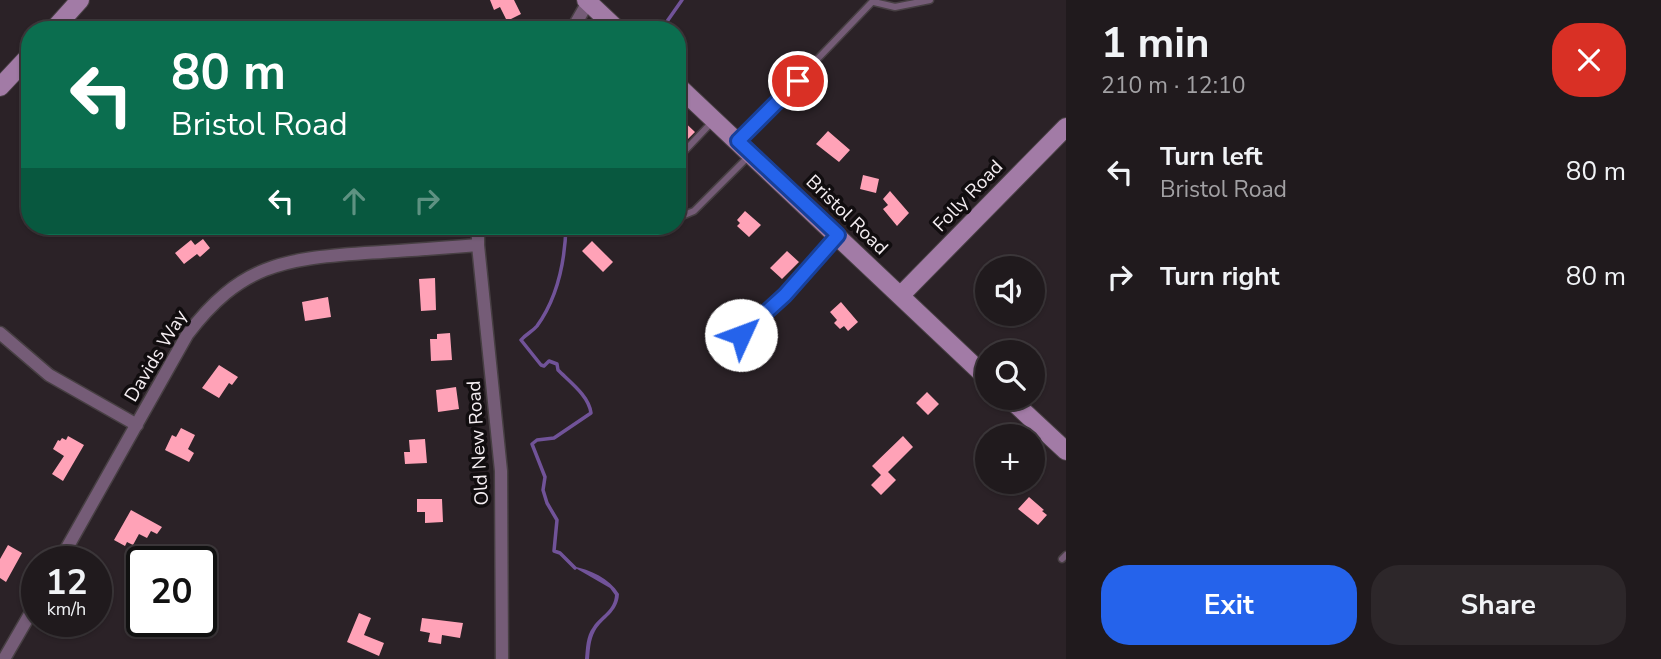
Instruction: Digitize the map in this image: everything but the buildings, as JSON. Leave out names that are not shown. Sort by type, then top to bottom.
[{"type":"main road","points":[[61,21],[80,0]]},
{"type":"main road","points":[[587,1],[608,21]]},
{"type":"main road","points":[[0,87],[21,65]]},
{"type":"main road","name":"Bristol Road","points":[[686,93],[975,366]]},
{"type":"main road","name":"Folly Road","points":[[901,295],[1066,127]]},
{"type":"main road","points":[[1022,410],[1066,451]]},
{"type":"street","points":[[577,21],[587,1]]},
{"type":"street","name":"Old New Road","points":[[478,235],[501,471],[502,659]]},
{"type":"street","name":"Davids Way","points":[[68,546],[187,335],[209,308],[244,279],[265,269],[308,257],[478,245]]},
{"type":"street","points":[[0,333],[49,375],[137,425]]},
{"type":"street","points":[[4,659],[21,629]]},
{"type":"lane","points":[[686,214],[694,211],[745,147],[874,1],[895,7],[930,0]]},
{"type":"lane","points":[[686,150],[715,119]]},
{"type":"lane","points":[[741,335],[785,295],[838,235]]},
{"type":"shaded area","points":[[572,566],[599,576],[610,583],[619,594],[616,606],[593,634],[589,659],[585,659],[589,634],[610,609],[615,595],[610,588]]},
{"type":"waterway","points":[[667,21],[682,0]]},
{"type":"waterway","points":[[565,235],[562,265],[550,303],[537,326],[521,340],[541,365],[544,366],[549,361],[557,364],[558,370],[583,395],[590,407],[591,413],[554,438],[537,440],[532,444],[545,477],[543,490],[547,503],[557,520],[554,551],[560,553],[575,568]]},
{"type":"route","points":[[741,335],[785,295],[838,235],[738,141],[798,81]]}]
